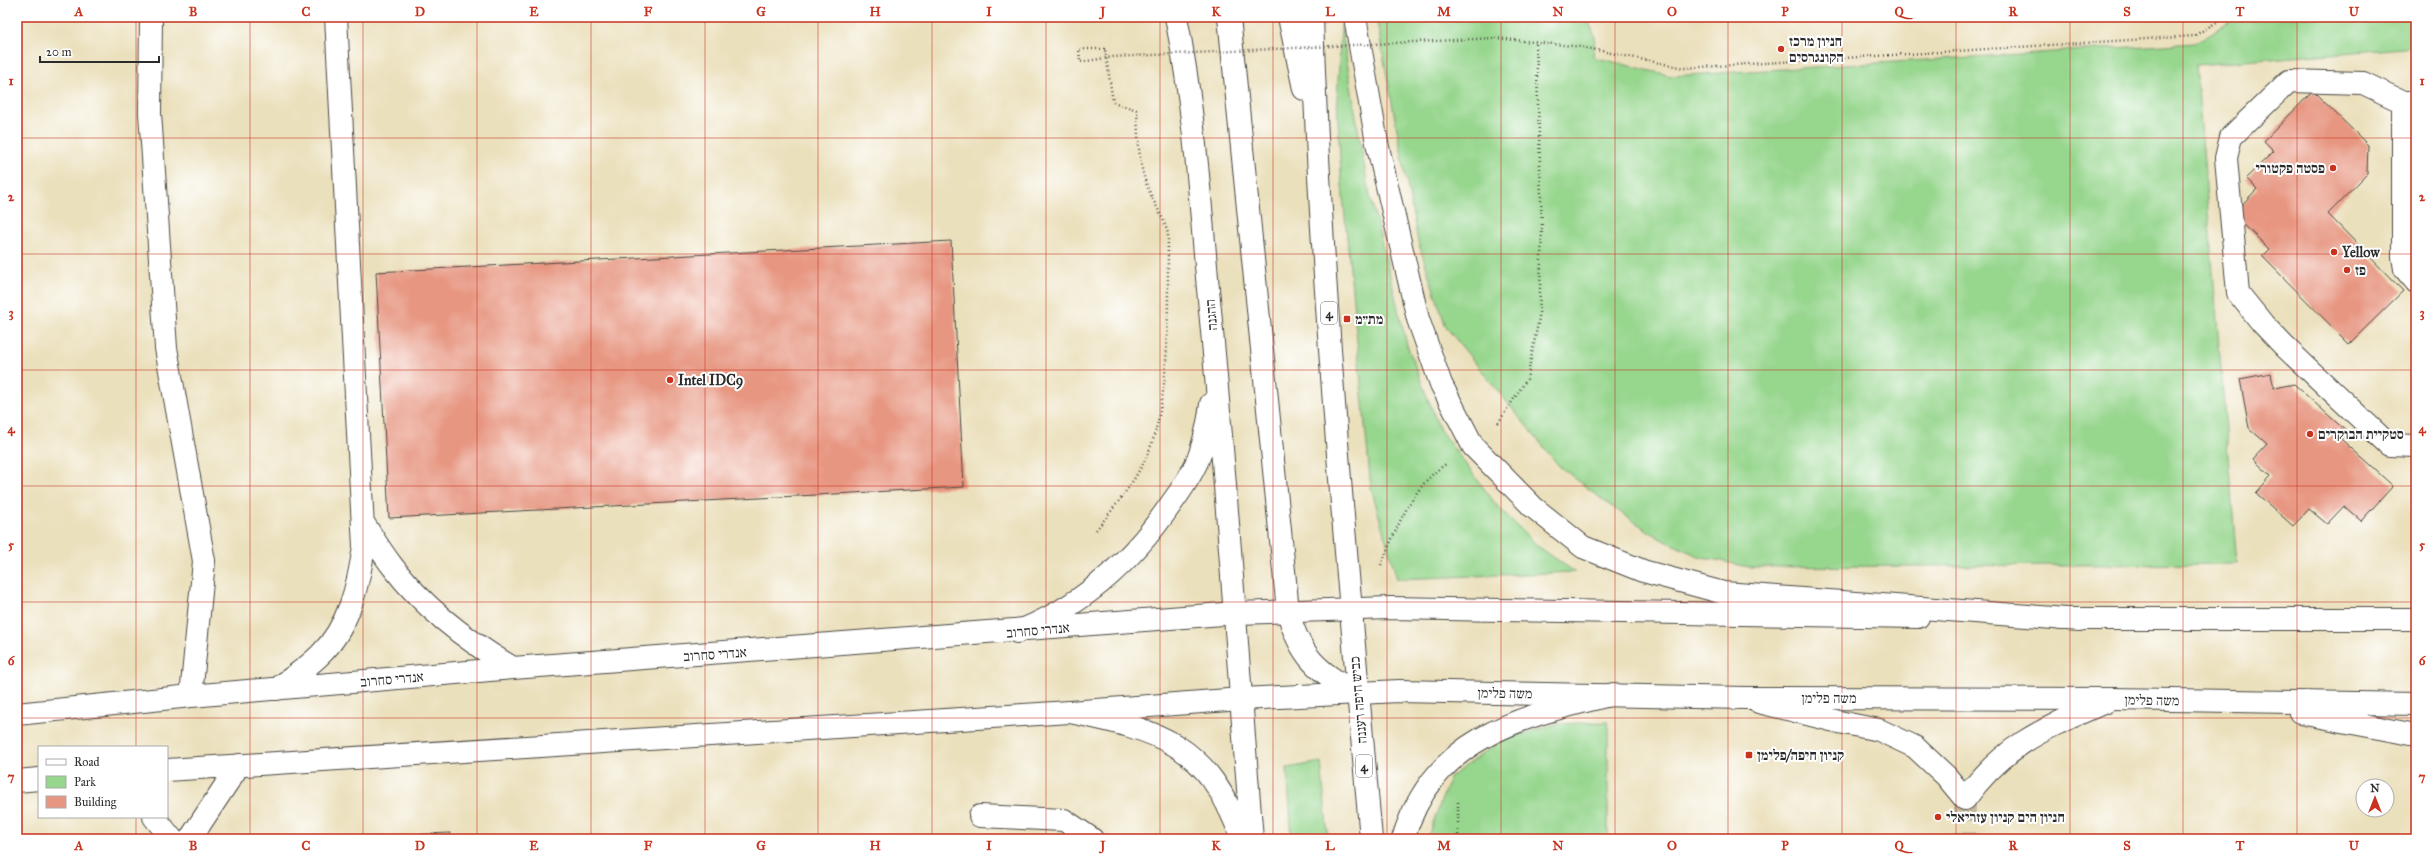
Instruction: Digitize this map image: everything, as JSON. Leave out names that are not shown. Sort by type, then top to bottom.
[{"type":"main road","points":[[151,17],[150,113],[166,348],[204,561],[191,696]]},
{"type":"main road","points":[[277,690],[320,656],[335,638],[358,583],[364,547],[364,524],[336,17]]},
{"type":"main road","name":"ההגנה","points":[[1176,17],[1184,53],[1195,150],[1216,371],[1236,613]]},
{"type":"main road","points":[[1229,17],[1288,611],[1294,634],[1306,655],[1318,668],[1337,682],[1357,693]]},
{"type":"main road","points":[[1289,17],[1317,147]]},
{"type":"main road","name":"4","points":[[1312,17],[1317,147],[1350,609]]},
{"type":"main road","points":[[1355,17],[1377,143],[1418,319],[1440,384],[1473,446],[1533,507],[1583,547],[1643,570],[1724,593],[2080,620]]},
{"type":"main road","points":[[2416,282],[2405,270],[2403,257],[2410,102],[2363,83],[2289,82],[2231,137],[2226,158],[2238,293],[2281,342],[2389,445],[2416,446]]},
{"type":"main road","points":[[1017,632],[1046,620],[1092,590],[1134,552],[1155,528],[1181,491],[1200,456],[1208,422],[1216,371]]},
{"type":"main road","points":[[364,524],[393,567],[438,616],[477,646],[513,668]]},
{"type":"main road","points":[[1350,609],[2080,620],[2393,618],[2416,620]]},
{"type":"main road","name":"אנדרי סחרוב","points":[[17,714],[191,696],[277,690],[513,668],[1017,632],[1236,613],[1350,609]]},
{"type":"main road","name":"כביש חיפה רעננה","points":[[1350,609],[1371,839]]},
{"type":"main road","points":[[2393,618],[2416,610]]},
{"type":"main road","points":[[1236,613],[1252,839]]},
{"type":"main road","name":"משה פלימן","points":[[1241,699],[1357,693],[1614,694],[1745,698],[2112,699],[2242,703],[2416,704]]},
{"type":"main road","points":[[1403,839],[1418,800],[1432,780],[1459,754],[1487,734],[1534,714],[1614,694]]},
{"type":"main road","points":[[1745,698],[1885,732],[1915,747],[1946,776],[1965,799],[1988,770],[2014,747],[2038,732],[2112,699]]},
{"type":"main road","points":[[168,770],[1070,712],[1241,699]]},
{"type":"main road","points":[[2242,703],[2416,735]]},
{"type":"main road","name":"אנדרי סחרוב","points":[[17,709],[80,708]]},
{"type":"main road","points":[[1070,712],[1152,732],[1182,749],[1216,783],[1233,813],[1242,839]]},
{"type":"main road","points":[[190,839],[239,765]]},
{"type":"main road","points":[[17,781],[38,779]]},
{"type":"main road","points":[[980,816],[1064,820],[1092,839]]},
{"type":"main road","points":[[155,818],[172,839]]},
{"type":"path","points":[[1096,530],[1122,497],[1146,458],[1158,419],[1166,350],[1168,234],[1163,216],[1145,181],[1138,147],[1137,110],[1113,102],[1105,49],[1079,49],[1080,62],[1113,56],[1496,38],[1582,47],[1684,68],[2194,36],[2225,17]]},
{"type":"path","points":[[1381,565],[1399,521],[1432,473],[1473,446],[1503,419],[1527,379],[1539,318],[1542,228],[1536,41]]},
{"type":"green space","points":[[1376,17],[1587,17],[1595,37],[1593,57],[1672,76],[2195,43],[2237,17],[2416,17],[2416,47],[2196,65],[2237,564],[1748,567],[1698,556],[1659,538],[1608,504],[1559,466],[1446,327],[1418,242]]},
{"type":"green space","points":[[1341,25],[1367,183],[1407,345],[1440,430],[1498,507],[1539,547],[1575,572],[1397,579],[1371,488],[1341,175],[1337,100]]},
{"type":"green space","points":[[1608,722],[1608,839],[1427,839],[1450,777],[1501,740],[1556,724]]},
{"type":"green space","points":[[1321,762],[1328,839],[1292,839],[1287,768]]},
{"type":"building","points":[[2313,91],[2368,145],[2367,174],[2328,214],[2403,291],[2349,344],[2262,256],[2269,249],[2233,214],[2257,189],[2246,178],[2274,151],[2264,141]]},
{"type":"building","name":"Intel IDC9","points":[[951,241],[964,487],[389,518],[376,272]]},
{"type":"building","points":[[2271,373],[2274,388],[2294,384],[2347,432],[2341,439],[2393,486],[2361,521],[2344,506],[2327,524],[2309,509],[2293,526],[2256,493],[2271,476],[2253,459],[2267,444],[2249,428],[2240,379]]},
{"type":"building","points":[[450,833],[450,839],[347,839],[347,838]]},
{"type":"tunnel","points":[[1965,799],[1965,839]]},
{"type":"place","name":"חניון מרכז הקונגרסים","points":[[1781,49]]},
{"type":"place","name":"פסטה פקטורי","points":[[2333,168]]},
{"type":"place","name":"Yellow","points":[[2334,252]]},
{"type":"place","name":"פז","points":[[2347,270]]},
{"type":"place","name":"מת״מ","points":[[1347,319]]},
{"type":"place","name":"Intel IDC9","points":[[670,380]]},
{"type":"place","name":"סטקיית הבוקרים","points":[[2310,434]]},
{"type":"place","name":"קניון חיפה/פלימן","points":[[1749,755]]},
{"type":"place","name":"חניון הים קניון עזריאלי","points":[[1938,817]]}]
